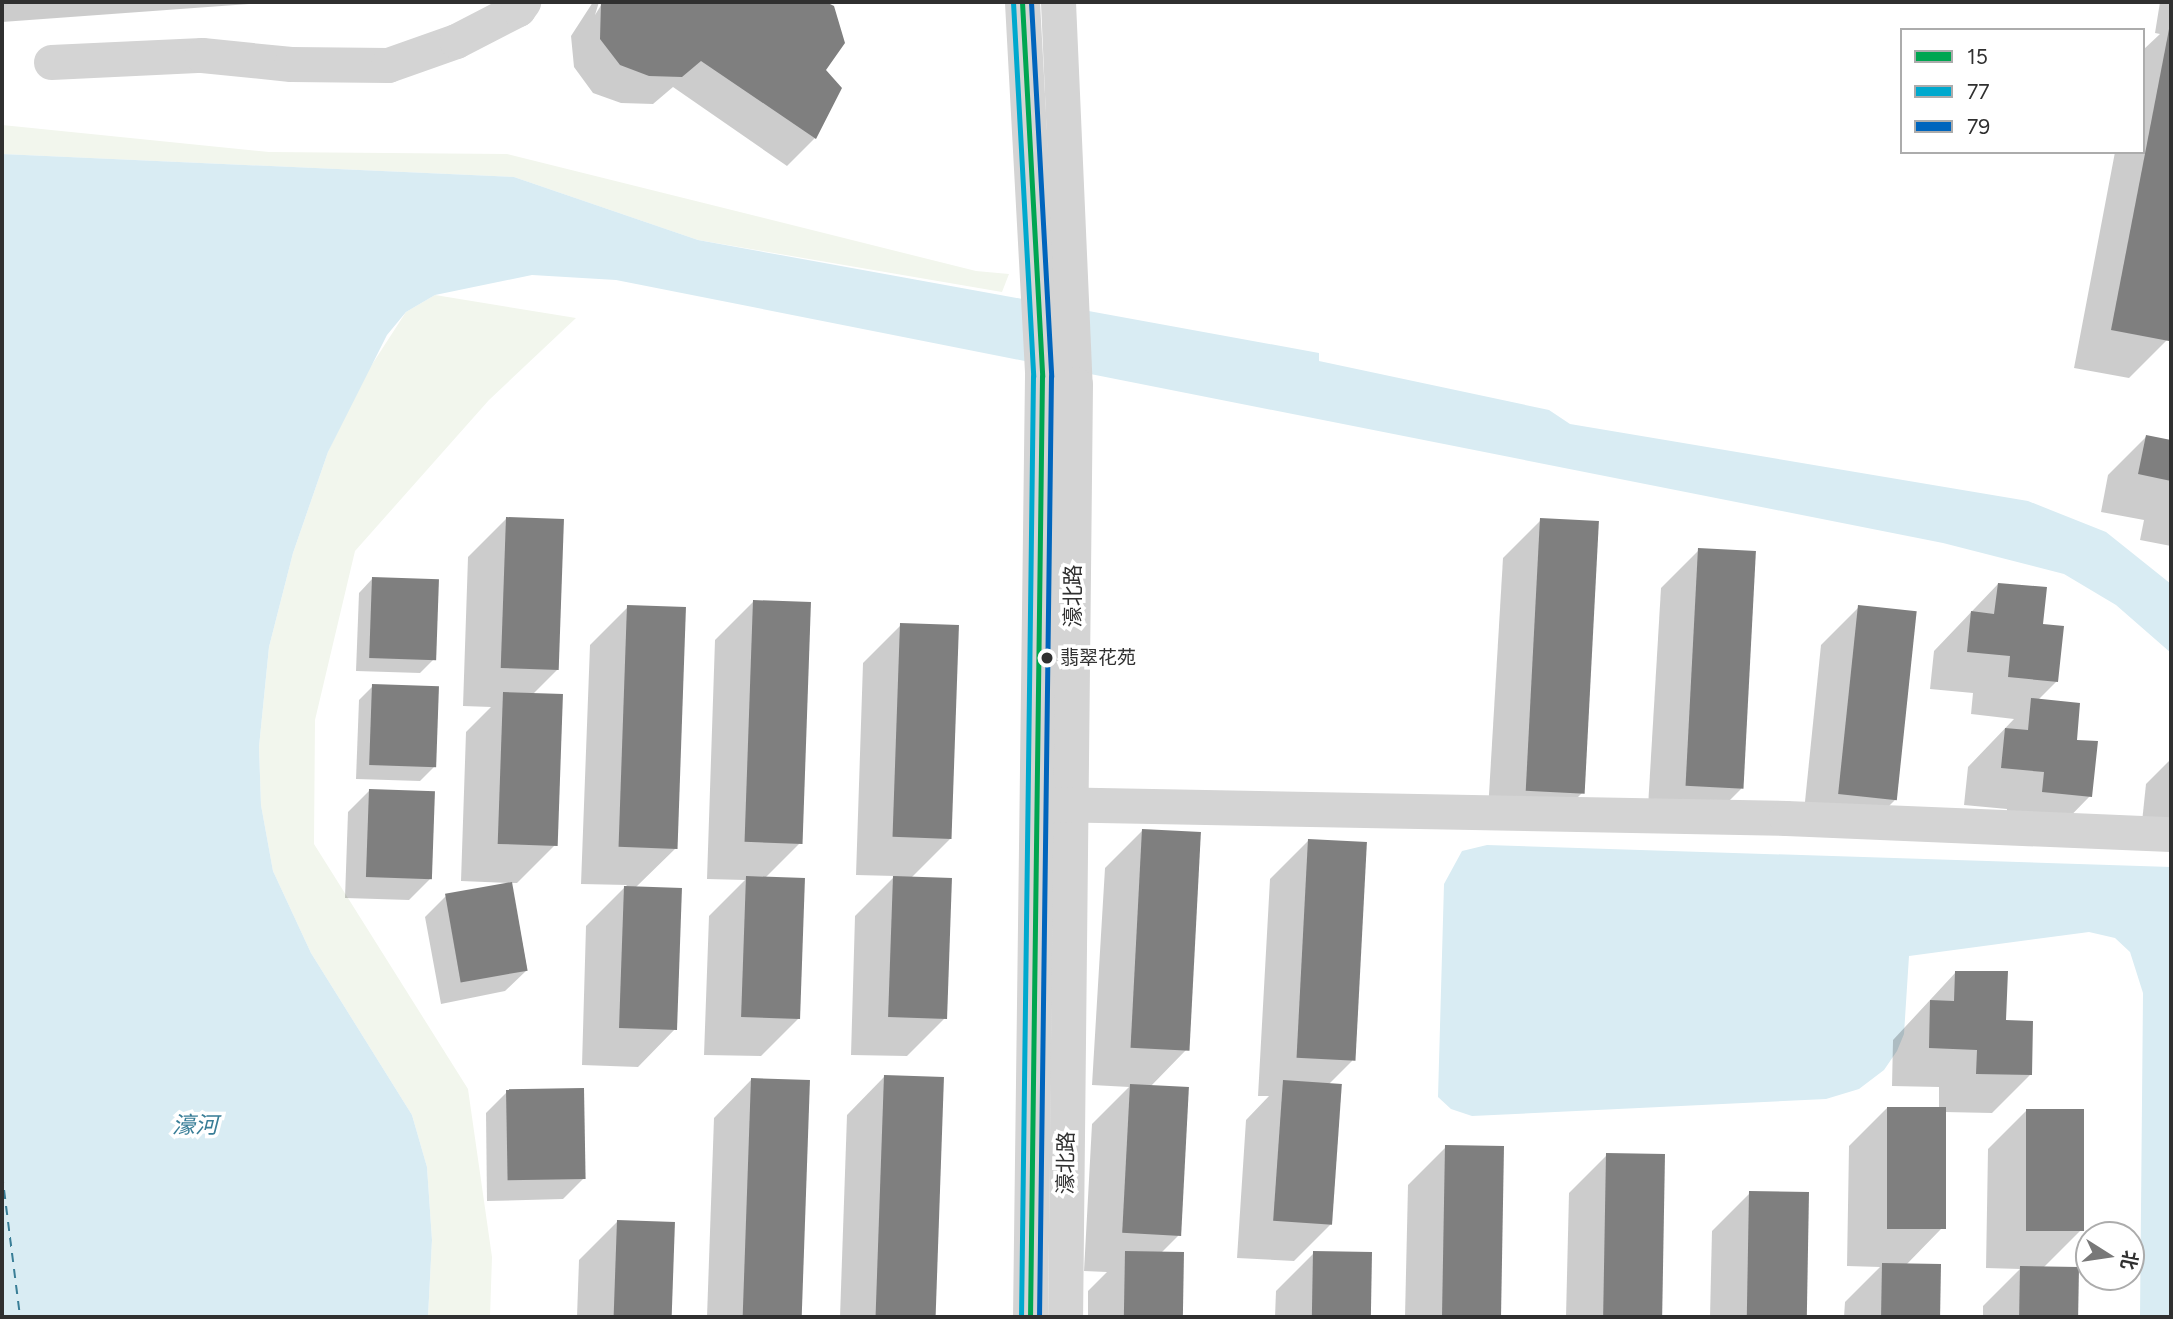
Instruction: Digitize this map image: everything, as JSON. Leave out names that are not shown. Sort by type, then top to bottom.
[{"type":"street","points":[[51,62],[202,55],[291,64],[388,65],[456,41],[518,9],[523,2]]},
{"type":"street","name":"濠北路","points":[[1022,2],[1042,376],[1065,1317]]},
{"type":"street","name":"濠北路","points":[[1030,1317],[1075,384],[1074,293],[1058,2]]},
{"type":"street","points":[[1054,804],[1786,818],[2171,834]]},
{"type":"shaded area","points":[[2,125],[269,152],[507,154],[976,271],[1009,274],[1002,292],[698,240],[514,177],[2,154]]},
{"type":"shaded area","points":[[435,295],[576,318],[489,400],[355,551],[315,720],[314,844],[468,1089],[492,1257],[490,1317],[428,1317],[432,1240],[427,1167],[412,1115],[311,953],[273,871],[261,805],[259,747],[269,647],[293,553],[328,452],[360,383],[406,312]]},
{"type":"water","name":"濠河","points":[[2,154],[514,177],[698,240],[1319,353],[1319,361],[1549,410],[1570,424],[2028,501],[2106,532],[2171,584],[2171,653],[2116,605],[2064,574],[1943,543],[616,280],[532,275],[435,295],[406,312],[387,335],[328,452],[293,553],[269,647],[259,747],[261,805],[273,871],[311,953],[412,1115],[427,1167],[432,1240],[428,1317],[2,1317]]},
{"type":"water","points":[[1487,845],[2171,867],[2171,1317],[2140,1317],[2140,1291],[2145,1291],[2145,1221],[2141,1221],[2143,993],[2130,952],[2115,938],[2089,932],[1909,956],[1904,1034],[1897,1051],[1884,1070],[1859,1089],[1826,1099],[1472,1116],[1451,1109],[1438,1097],[1444,884],[1462,851]]},
{"type":"building","points":[[601,2],[826,2],[834,6],[845,43],[826,70],[842,88],[816,139],[701,61],[682,77],[649,76],[620,65],[600,39]]},
{"type":"building","points":[[2170,24],[2169,341],[2111,330]]},
{"type":"building","points":[[2146,435],[2171,440],[2171,481],[2138,474]]},
{"type":"building","points":[[506,517],[564,519],[559,670],[501,668]]},
{"type":"building","points":[[1540,518],[1599,521],[1585,794],[1526,791]]},
{"type":"building","points":[[1698,548],[1756,551],[1743,789],[1686,786]]},
{"type":"building","points":[[372,577],[439,579],[436,660],[369,658]]},
{"type":"building","points":[[1998,583],[2047,587],[2043,624],[2064,626],[2058,682],[2008,677],[2010,656],[1967,652],[1971,611],[1994,614]]},
{"type":"building","points":[[753,600],[811,602],[803,844],[745,842]]},
{"type":"building","points":[[627,605],[686,607],[678,849],[619,847]]},
{"type":"building","points":[[1858,605],[1917,611],[1897,800],[1838,794]]},
{"type":"building","points":[[900,623],[959,625],[951,839],[893,837]]},
{"type":"building","points":[[372,684],[439,686],[436,767],[369,765]]},
{"type":"building","points":[[503,692],[563,694],[558,846],[498,844]]},
{"type":"building","points":[[2031,698],[2080,703],[2077,740],[2098,741],[2092,797],[2042,792],[2044,772],[2001,768],[2005,728],[2028,730]]},
{"type":"building","points":[[369,789],[435,791],[432,879],[366,877]]},
{"type":"building","points":[[1142,829],[1201,832],[1189,1051],[1131,1048]]},
{"type":"building","points":[[1308,839],[1367,842],[1355,1061],[1297,1058]]},
{"type":"building","points":[[746,876],[805,878],[800,1019],[741,1017]]},
{"type":"building","points":[[893,876],[952,878],[947,1019],[888,1017]]},
{"type":"building","points":[[512,882],[528,971],[461,982],[445,894]]},
{"type":"building","points":[[624,886],[682,888],[677,1030],[619,1028]]},
{"type":"building","points":[[1955,971],[2008,971],[2006,1020],[2033,1021],[2032,1075],[1976,1074],[1977,1050],[1929,1048],[1930,1000],[1954,1001]]},
{"type":"building","points":[[884,1075],[944,1077],[936,1317],[876,1317]]},
{"type":"building","points":[[751,1078],[810,1080],[802,1317],[743,1317]]},
{"type":"building","points":[[1283,1080],[1342,1084],[1332,1225],[1273,1221]]},
{"type":"building","points":[[1130,1084],[1189,1087],[1181,1236],[1122,1233]]},
{"type":"building","points":[[584,1088],[586,1179],[508,1180],[506,1089]]},
{"type":"building","points":[[1887,1107],[1946,1107],[1946,1229],[1887,1229]]},
{"type":"building","points":[[2026,1109],[2084,1109],[2084,1221],[2075,1221],[2075,1231],[2026,1231]]},
{"type":"building","points":[[1445,1145],[1504,1146],[1501,1317],[1442,1317]]},
{"type":"building","points":[[1606,1153],[1665,1154],[1662,1317],[1603,1317]]},
{"type":"building","points":[[1749,1191],[1809,1192],[1807,1317],[1747,1317]]},
{"type":"building","points":[[617,1220],[675,1222],[672,1317],[614,1317]]},
{"type":"building","points":[[1125,1251],[1184,1252],[1183,1317],[1124,1317]]},
{"type":"building","points":[[1313,1251],[1372,1252],[1371,1317],[1312,1317]]},
{"type":"building","points":[[1882,1263],[1941,1264],[1940,1317],[1881,1317]]},
{"type":"building","points":[[2020,1266],[2075,1267],[2078,1317],[2019,1317]]},
{"type":"ferry route","points":[[2,1174],[20,1317]]},
{"type":"transit line","name":"77","points":[[1013,2],[1033,376],[1021,1317]]},
{"type":"transit line","name":"15","points":[[1022,2],[1042,376],[1030,1317]]},
{"type":"transit line","name":"79","points":[[1031,2],[1051,376],[1039,1317]]},
{"type":"place","name":"翡翠花苑","points":[[1047,658]]}]
